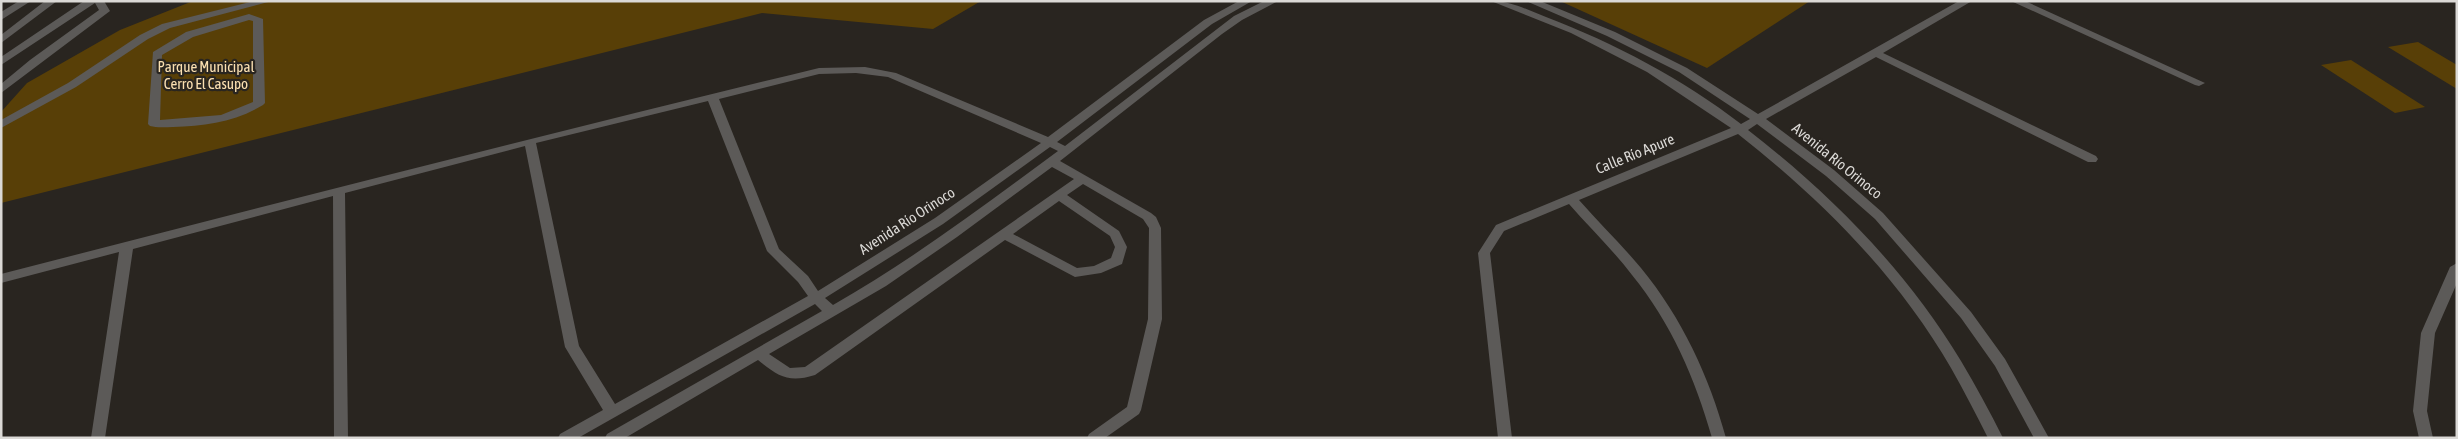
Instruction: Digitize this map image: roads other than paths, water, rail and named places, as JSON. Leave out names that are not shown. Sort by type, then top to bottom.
[{"type":"street","points":[[1,17],[26,1]]},
{"type":"street","points":[[1,40],[52,1]]},
{"type":"street","points":[[1,62],[91,1]]},
{"type":"street","points":[[1,90],[34,62],[105,11],[99,1]]},
{"type":"street","points":[[1,125],[72,85],[144,37],[166,26],[267,1]]},
{"type":"street","name":"Avenida Río Orinoco","points":[[565,438],[816,298],[939,221],[1048,143],[1208,22],[1247,1]]},
{"type":"street","points":[[612,438],[881,283],[1066,151],[1238,18],[1274,1]]},
{"type":"street","points":[[1496,1],[1592,38],[1629,57],[1676,83],[1742,128],[1804,183],[1861,238],[1913,299],[1964,375],[1996,438]]},
{"type":"street","name":"Avenida Río Orinoco","points":[[1531,1],[1611,34],[1662,58],[1714,89],[1830,173],[1879,216],[1966,314],[2000,364],[2042,438]]},
{"type":"street","name":"Calle Río Apure","points":[[1504,438],[1484,253],[1500,228],[1759,120],[1967,1]]},
{"type":"street","points":[[2016,1],[2199,83]]},
{"type":"street","points":[[1226,12],[1238,18]]},
{"type":"street","points":[[258,18],[259,103],[248,111],[226,118],[154,124],[158,54],[167,46],[193,31],[258,18]]},
{"type":"street","points":[[144,37],[167,46]]},
{"type":"street","points":[[1876,53],[2092,159]]},
{"type":"street","points":[[1,279],[530,142],[819,71],[850,68],[875,70],[1026,131],[1066,151]]},
{"type":"street","points":[[712,96],[773,251],[803,279],[816,298],[833,312]]},
{"type":"street","points":[[530,142],[572,347],[602,393],[611,411]]},
{"type":"street","points":[[1051,161],[1147,216],[1152,220],[1155,228],[1155,319],[1134,410],[1094,438]]},
{"type":"street","points":[[759,353],[789,375],[798,375],[810,370],[1082,179]]},
{"type":"street","points":[[339,192],[341,438]]},
{"type":"street","points":[[1004,234],[1075,273],[1096,270],[1117,261],[1121,247],[1115,234],[1060,196]]},
{"type":"street","points":[[1570,198],[1637,272],[1672,323],[1695,364],[1713,414],[1719,438]]},
{"type":"street","points":[[98,438],[127,245]]},
{"type":"street","points":[[2426,438],[2420,411],[2428,333],[2457,267]]},
{"type":"park label","name":"Parque Municipal Cerro El Casupo","points":[[206,76]]}]
